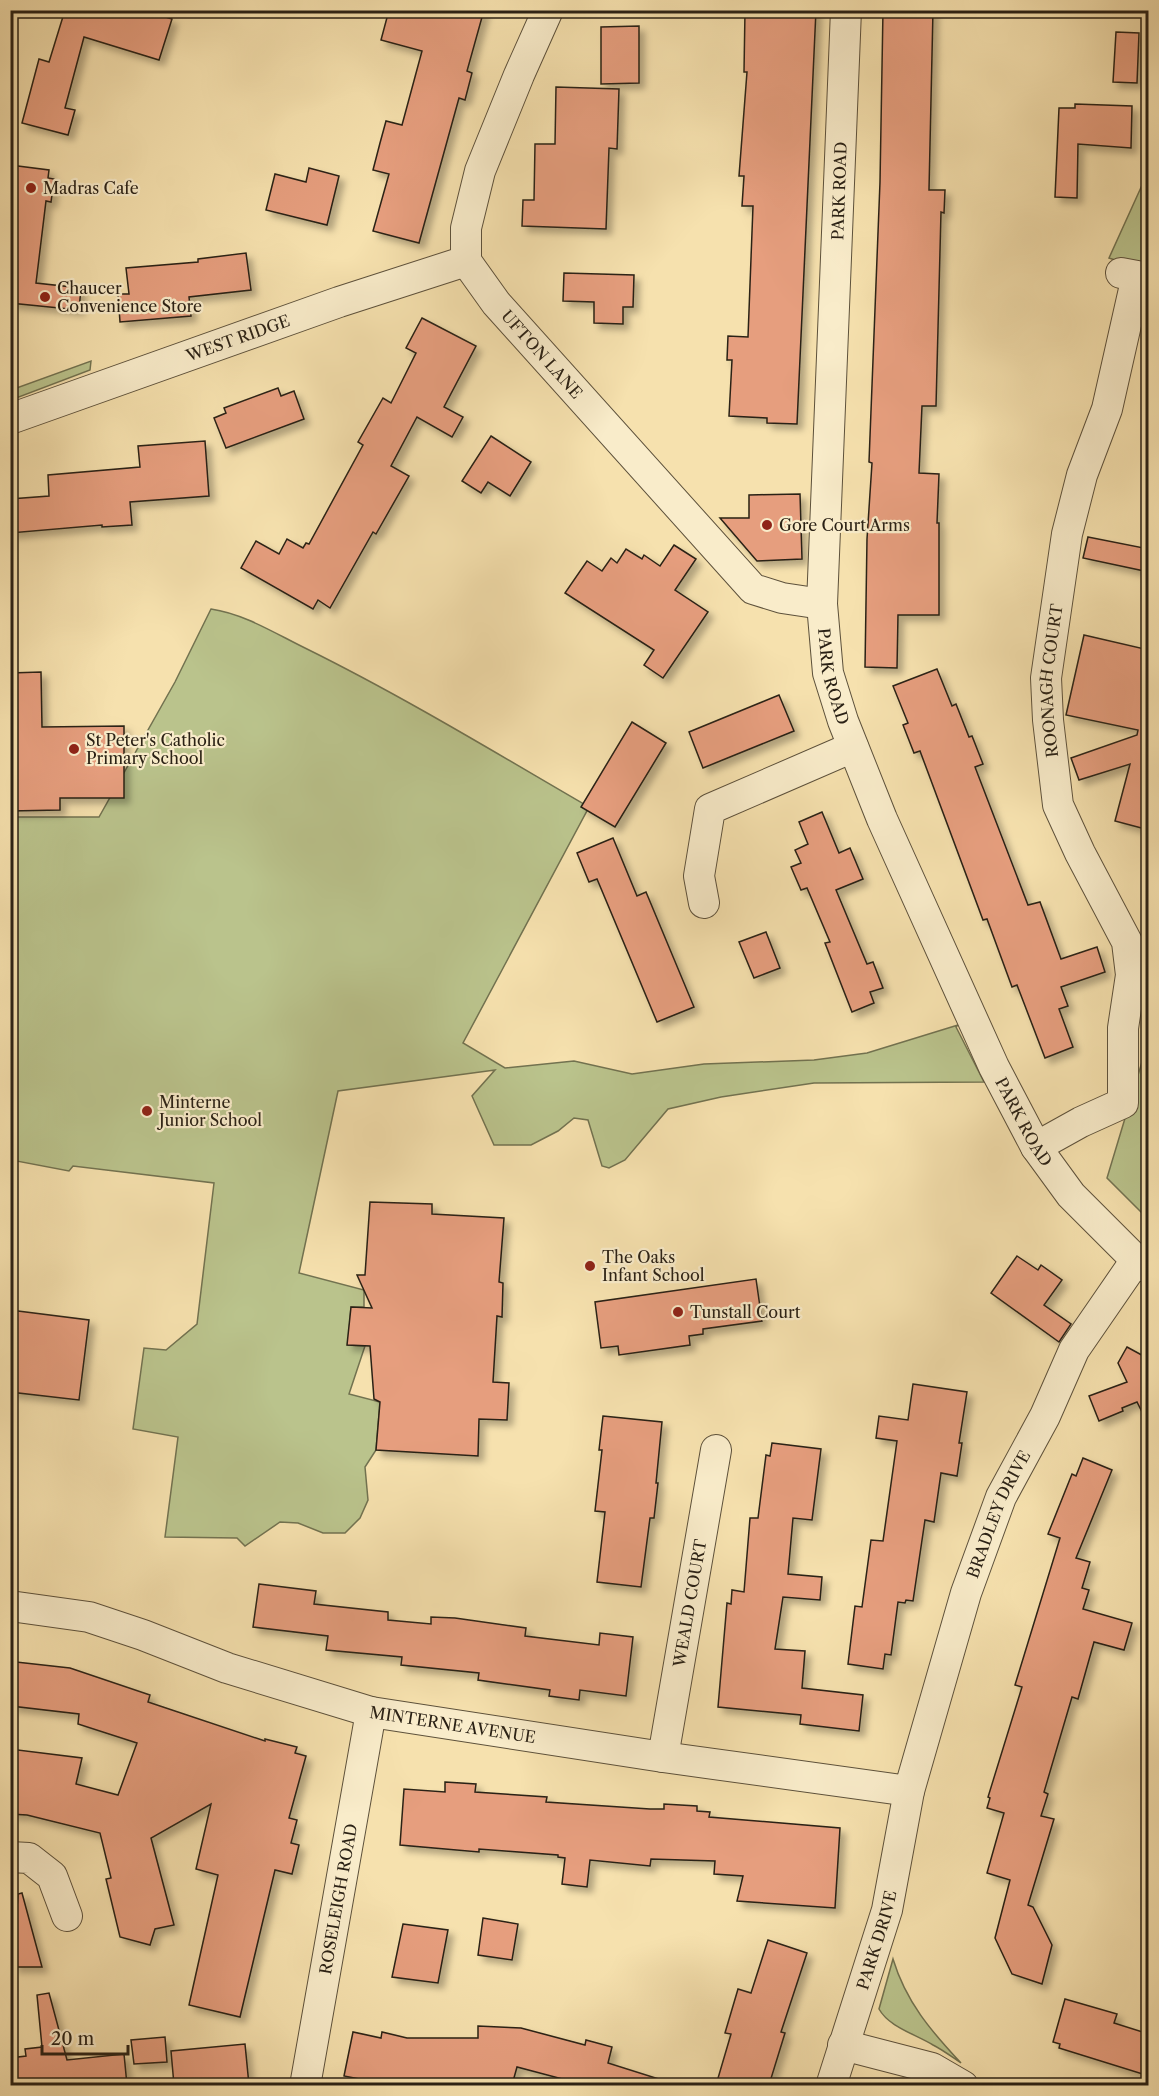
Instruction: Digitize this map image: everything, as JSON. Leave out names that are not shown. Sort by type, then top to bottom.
[{"type":"street","points":[[466,261],[466,228],[480,171],[548,10]]},
{"type":"street","name":"PARK ROAD","points":[[846,10],[822,604],[828,673],[853,747],[882,819],[959,993],[1036,1147],[1071,1195],[1142,1264]]},
{"type":"street","name":"WEST RIDGE","points":[[10,419],[339,302],[466,261]]},
{"type":"street","name":"UFTON LANE","points":[[466,261],[496,303],[753,590],[782,598],[822,604]]},
{"type":"street","name":"ROONAGH COURT","points":[[1036,1147],[1081,1122],[1123,1103],[1122,1028],[1131,975],[1127,942],[1080,853],[1058,805],[1048,720],[1046,678],[1067,534],[1082,475],[1107,409],[1137,276],[1121,273]]},
{"type":"street","points":[[704,903],[699,876],[710,809],[853,747]]},
{"type":"street","name":"BRADLEY DRIVE","points":[[909,1791],[966,1593],[1001,1497],[1045,1416],[1074,1350],[1142,1264]]},
{"type":"street","name":"WEALD COURT","points":[[663,1757],[716,1450]]},
{"type":"street","name":"MINTERNE AVENUE","points":[[10,1606],[89,1617],[143,1635],[227,1668],[371,1712],[663,1757],[909,1791]]},
{"type":"street","name":"ROSELEIGH ROAD","points":[[305,2085],[371,1712]]},
{"type":"street","name":"PARK DRIVE","points":[[831,2085],[887,1910],[909,1791]]},
{"type":"street","points":[[10,1857],[29,1858],[52,1876],[67,1916]]},
{"type":"street","points":[[843,2045],[932,2068],[963,2085]]},
{"type":"green space","points":[[1148,172],[1148,271],[1109,258]]},
{"type":"green space","points":[[91,361],[90,370],[11,400],[11,390]]},
{"type":"green space","name":"Minterne Junior School","points":[[211,609],[248,620],[343,667],[589,807],[463,1043],[505,1068],[574,1061],[632,1074],[704,1064],[814,1060],[867,1053],[958,1025],[956,1027],[984,1082],[814,1083],[721,1097],[668,1109],[625,1160],[609,1168],[602,1166],[588,1120],[574,1118],[558,1131],[531,1145],[494,1145],[472,1096],[495,1070],[338,1091],[299,1273],[364,1290],[364,1307],[351,1307],[348,1345],[365,1346],[349,1394],[380,1402],[376,1450],[365,1467],[368,1500],[360,1518],[345,1533],[323,1533],[298,1523],[280,1522],[245,1546],[237,1538],[165,1537],[178,1437],[133,1429],[144,1348],[166,1350],[197,1324],[214,1183],[73,1166],[69,1171],[11,1160],[11,817],[99,817],[175,682]]},
{"type":"green space","points":[[1148,1042],[1148,1219],[1107,1178]]},
{"type":"green space","points":[[893,1959],[898,1975],[912,2002],[961,2063],[889,2021],[879,2009]]},
{"type":"building","points":[[65,10],[143,10],[172,19],[159,60],[84,37],[65,108],[75,110],[68,135],[22,123],[39,59],[49,62]]},
{"type":"building","points":[[389,10],[484,10],[467,71],[472,73],[465,100],[459,98],[419,243],[373,231],[389,174],[373,170],[380,143],[386,121],[402,125],[422,51],[381,40]]},
{"type":"building","points":[[816,10],[797,424],[767,423],[767,418],[729,416],[732,360],[727,360],[728,336],[748,337],[753,206],[742,206],[744,176],[739,176],[747,72],[744,72],[745,11]]},
{"type":"building","points":[[883,10],[933,10],[929,190],[945,190],[944,213],[941,212],[936,406],[922,406],[919,473],[939,474],[937,523],[939,523],[939,615],[898,615],[897,668],[865,667]]},
{"type":"building","points":[[639,26],[639,83],[601,84],[601,27]]},
{"type":"building","points":[[1116,32],[1139,33],[1137,83],[1113,82]]},
{"type":"building","points":[[556,87],[619,89],[617,149],[609,148],[606,229],[522,226],[523,200],[534,200],[535,144],[555,144]]},
{"type":"building","points":[[1075,104],[1132,106],[1131,148],[1078,144],[1077,198],[1055,197],[1059,108],[1075,108]]},
{"type":"building","points":[[10,165],[49,170],[48,178],[54,179],[51,202],[46,201],[36,283],[81,288],[79,310],[10,303]]},
{"type":"building","points":[[309,168],[339,176],[327,225],[266,210],[275,174],[306,182]]},
{"type":"building","points":[[246,253],[251,290],[189,297],[191,316],[120,322],[118,294],[129,294],[126,268],[198,262],[198,259]]},
{"type":"building","points":[[564,273],[634,275],[633,307],[623,307],[623,324],[594,323],[594,302],[563,301]]},
{"type":"building","points":[[422,318],[476,346],[444,407],[463,417],[452,437],[417,417],[391,466],[409,476],[376,534],[373,532],[330,608],[318,600],[313,609],[241,568],[256,541],[279,554],[287,539],[303,548],[306,543],[309,544],[363,445],[358,442],[383,398],[391,403],[416,353],[406,348]]},
{"type":"building","points":[[278,388],[281,396],[294,391],[304,419],[226,448],[214,418],[226,413],[224,408]]},
{"type":"building","points":[[491,436],[531,462],[510,496],[488,482],[481,493],[462,481]]},
{"type":"building","points":[[205,441],[209,496],[130,502],[132,525],[102,527],[102,525],[10,533],[10,499],[49,496],[48,475],[140,467],[138,446]]},
{"type":"building","name":"Gore Court Arms","points":[[800,494],[802,559],[757,561],[720,518],[749,518],[749,495]]},
{"type":"building","points":[[1088,537],[1149,549],[1149,572],[1083,558]]},
{"type":"building","points":[[674,545],[696,559],[675,590],[708,612],[663,678],[644,665],[654,650],[565,593],[587,561],[602,571],[611,558],[617,563],[626,549],[642,559],[644,555],[660,566]]},
{"type":"building","points":[[1084,635],[1149,650],[1149,830],[1115,821],[1130,764],[1079,780],[1071,758],[1137,735],[1138,730],[1066,715]]},
{"type":"building","points":[[937,669],[952,706],[956,704],[983,764],[975,767],[1028,905],[1040,902],[1061,959],[1097,947],[1105,972],[1061,987],[1068,1006],[1059,1009],[1073,1047],[1045,1058],[1017,985],[1012,987],[987,919],[983,920],[920,751],[914,753],[903,725],[908,723],[893,686]]},
{"type":"building","points":[[41,672],[42,727],[124,726],[124,798],[60,798],[60,810],[10,811],[10,673]]},
{"type":"building","points":[[779,695],[794,731],[703,768],[689,732]]},
{"type":"building","points":[[632,722],[666,743],[615,827],[581,807]]},
{"type":"building","points":[[822,812],[839,853],[850,848],[863,879],[836,890],[867,964],[873,962],[883,988],[870,992],[874,1003],[852,1012],[825,943],[830,942],[807,888],[801,890],[791,867],[801,863],[795,850],[808,844],[799,822]]},
{"type":"building","points":[[613,838],[637,896],[646,892],[694,1007],[657,1022],[597,879],[589,882],[577,853]]},
{"type":"building","points":[[766,932],[780,968],[754,978],[739,942]]},
{"type":"building","points":[[370,1202],[432,1204],[432,1214],[504,1218],[499,1282],[503,1283],[502,1317],[497,1316],[493,1382],[509,1383],[507,1420],[479,1419],[478,1456],[376,1450],[380,1402],[374,1399],[370,1346],[347,1345],[351,1307],[372,1308],[357,1275],[365,1275]]},
{"type":"building","points":[[1017,1256],[1038,1270],[1041,1265],[1062,1280],[1044,1305],[1071,1324],[1059,1342],[991,1293]]},
{"type":"building","name":"Tunstall Court","points":[[756,1279],[762,1321],[703,1329],[703,1334],[689,1336],[690,1345],[619,1355],[618,1346],[601,1348],[595,1302]]},
{"type":"building","points":[[10,1310],[89,1320],[79,1400],[10,1392]]},
{"type":"building","points":[[1127,1347],[1149,1359],[1149,1426],[1137,1402],[1099,1421],[1089,1396],[1127,1382],[1118,1363]]},
{"type":"building","points":[[913,1384],[967,1392],[959,1443],[962,1443],[957,1476],[941,1473],[934,1522],[925,1520],[913,1601],[898,1602],[891,1655],[885,1654],[883,1669],[848,1664],[855,1606],[862,1607],[871,1540],[883,1541],[897,1441],[876,1438],[879,1416],[908,1420]]},
{"type":"building","points":[[603,1416],[662,1422],[654,1518],[650,1518],[641,1587],[597,1582],[605,1512],[595,1511],[602,1450],[599,1450]]},
{"type":"building","points":[[772,1443],[821,1449],[812,1520],[793,1518],[788,1574],[822,1577],[820,1600],[783,1597],[775,1649],[805,1651],[802,1688],[863,1695],[859,1731],[800,1724],[801,1715],[718,1707],[727,1603],[731,1604],[732,1590],[744,1592],[750,1518],[758,1518],[766,1455],[770,1456]]},
{"type":"building","points":[[1083,1458],[1112,1470],[1076,1558],[1090,1562],[1082,1588],[1089,1590],[1083,1609],[1132,1623],[1124,1650],[1094,1642],[1078,1699],[1072,1697],[1044,1792],[1048,1794],[1041,1816],[1054,1819],[1028,1905],[1033,1907],[1052,1945],[1042,1984],[1012,1974],[995,1938],[1010,1880],[987,1873],[1004,1813],[987,1808],[990,1798],[988,1797],[1022,1687],[1015,1685],[1060,1538],[1048,1534],[1072,1474],[1076,1476]]},
{"type":"building","points":[[259,1584],[316,1591],[314,1604],[388,1612],[388,1620],[431,1624],[431,1617],[455,1618],[526,1628],[525,1636],[599,1645],[600,1633],[633,1637],[626,1696],[580,1690],[579,1700],[549,1696],[550,1690],[478,1680],[479,1673],[401,1665],[402,1657],[326,1650],[328,1636],[253,1627]]},
{"type":"building","points":[[16,1662],[70,1668],[150,1695],[148,1702],[265,1741],[265,1739],[297,1747],[295,1753],[306,1756],[289,1818],[297,1820],[291,1843],[299,1845],[292,1874],[275,1870],[240,2017],[189,2005],[218,1875],[196,1869],[211,1804],[151,1838],[174,1925],[155,1929],[150,1945],[120,1937],[106,1879],[111,1878],[100,1833],[27,1815],[10,1814],[10,1749],[82,1758],[76,1784],[118,1795],[137,1743],[78,1724],[79,1714],[11,1706]]},
{"type":"building","points":[[445,1782],[476,1784],[475,1792],[547,1797],[546,1802],[650,1809],[664,1809],[664,1804],[697,1806],[697,1811],[710,1812],[709,1817],[840,1828],[835,1908],[737,1901],[743,1876],[714,1874],[715,1861],[651,1859],[650,1866],[590,1860],[587,1887],[562,1884],[565,1858],[558,1857],[558,1855],[479,1849],[479,1852],[400,1845],[404,1789],[445,1792]]},
{"type":"building","points":[[22,1893],[42,1967],[13,1967],[18,1894]]},
{"type":"building","points":[[483,1918],[518,1924],[512,1960],[478,1955]]},
{"type":"building","points":[[403,1924],[448,1930],[438,1983],[392,1977]]},
{"type":"building","points":[[768,1940],[807,1953],[781,2032],[785,2033],[769,2085],[716,2085],[731,2034],[725,2033],[738,1989],[751,1993]]},
{"type":"building","points":[[49,1993],[67,2060],[124,2054],[127,2085],[10,2085],[10,2058],[26,2056],[25,2049],[42,2047],[37,1995]]},
{"type":"building","points":[[1065,1999],[1117,2014],[1114,2023],[1149,2034],[1149,2076],[1059,2048],[1060,2044],[1053,2042]]},
{"type":"building","points":[[478,2026],[521,2028],[585,2045],[586,2040],[612,2047],[608,2063],[662,2080],[661,2085],[574,2085],[574,2082],[517,2067],[512,2085],[401,2083],[401,2085],[390,2085],[344,2076],[353,2032],[381,2038],[382,2032],[407,2038],[478,2038]]},
{"type":"building","points":[[165,2037],[167,2062],[134,2064],[131,2040]]},
{"type":"building","points":[[245,2044],[249,2085],[174,2085],[171,2051]]},
{"type":"place","name":"Madras Cafe","points":[[31,188]]},
{"type":"place","name":"Chaucer Convenience Store","points":[[45,297]]},
{"type":"place","name":"Gore Court Arms","points":[[767,525]]},
{"type":"place","name":"St Peter's Catholic Primary School","points":[[74,749]]},
{"type":"place","name":"Minterne Junior School","points":[[147,1111]]},
{"type":"place","name":"The Oaks Infant School","points":[[590,1266]]},
{"type":"place","name":"Tunstall Court","points":[[678,1312]]}]
